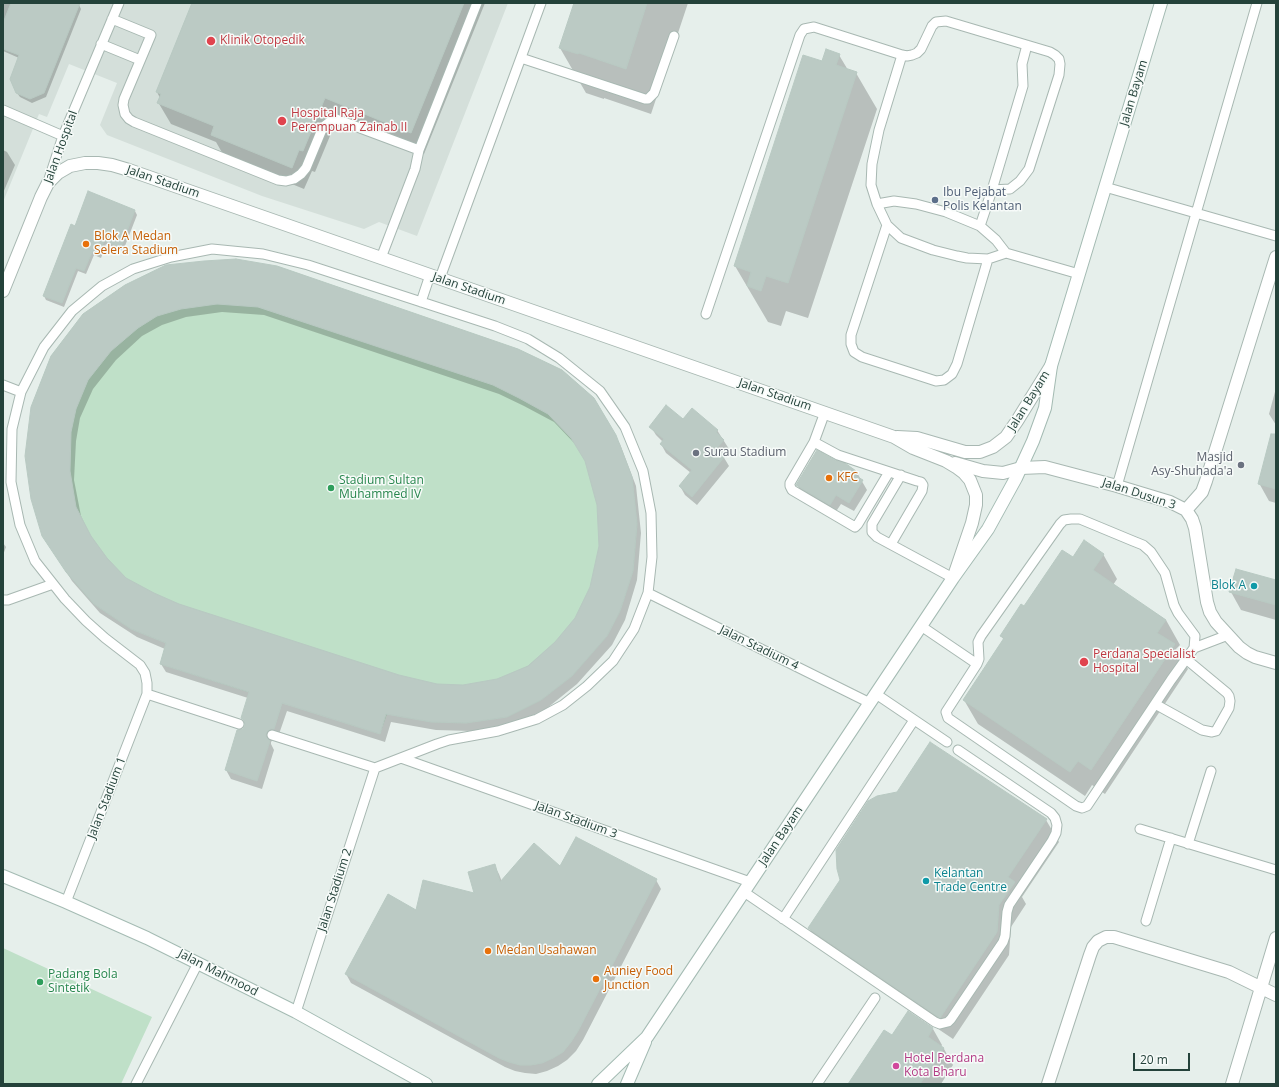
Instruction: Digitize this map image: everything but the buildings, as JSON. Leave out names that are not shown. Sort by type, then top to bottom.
[{"type":"street","name":"Jalan Bayam","points":[[598,1084],[647,1037],[953,578],[988,529],[1021,468],[1045,408],[1051,366],[1161,3]]},
{"type":"street","name":"Jalan Stadium","points":[[48,183],[58,173],[70,166],[85,163],[112,165],[894,437]]},
{"type":"street","name":"Jalan Hospital","points":[[3,290],[48,183]]},
{"type":"street","points":[[1186,510],[1202,492],[1206,482],[1276,257]]},
{"type":"street","name":"Jalan Bayam","points":[[894,437],[917,438],[965,452],[980,452],[993,447],[1006,436],[1017,422],[1051,366]]},
{"type":"street","name":"Jalan Bayam","points":[[894,437],[913,448],[946,460],[956,466],[970,480],[976,496],[976,505],[972,523],[953,578]]},
{"type":"street","name":"Jalan Dusun 3","points":[[946,460],[983,471],[1003,473],[1021,468],[1045,467],[1170,502],[1186,510],[1192,519],[1195,528],[1209,607],[1216,622],[1239,647],[1247,653],[1255,657],[1276,662]]},
{"type":"street","name":"Jalan Mahmood","points":[[3,876],[147,938],[198,963],[296,1012],[426,1084]]},
{"type":"street","points":[[1048,1084],[1090,955],[1098,940],[1106,937],[1114,937],[1229,972],[1276,995]]},
{"type":"street","points":[[1232,1084],[1276,938]]},
{"type":"street","points":[[627,1084],[647,1037]]},
{"type":"lane","name":"Jalan Hospital","points":[[48,183],[63,136],[119,3]]},
{"type":"lane","points":[[381,258],[415,169],[420,150],[477,3]]},
{"type":"lane","points":[[421,302],[435,277],[541,3]]},
{"type":"lane","points":[[1117,486],[1256,3]]},
{"type":"lane","points":[[112,19],[151,35],[124,99],[124,110],[129,118],[134,122],[278,180],[294,178],[301,174],[306,168],[323,127],[332,120],[336,119],[420,150]]},
{"type":"lane","points":[[706,314],[800,35],[804,29],[814,27],[902,55],[912,55],[917,53],[932,26],[936,22],[946,21],[1050,52],[1055,55],[1059,59],[1060,64],[1059,75],[1029,169],[1020,181],[1010,189],[992,190]]},
{"type":"lane","points":[[521,58],[648,99],[654,93],[674,36]]},
{"type":"lane","points":[[101,44],[140,60]]},
{"type":"lane","points":[[980,226],[1023,86],[1022,64],[1027,45]]},
{"type":"lane","points":[[902,55],[879,130],[872,164],[871,185],[877,204],[887,225],[901,238],[933,250],[967,258],[988,259],[1006,253],[1079,274]]},
{"type":"lane","points":[[3,110],[63,136]]},
{"type":"lane","points":[[1105,187],[1276,236]]},
{"type":"lane","points":[[877,204],[894,201],[916,204],[946,212],[980,226],[996,240],[1006,253]]},
{"type":"lane","points":[[887,225],[851,335],[851,344],[854,352],[862,357],[936,381],[944,380],[952,374],[957,364],[988,259]]},
{"type":"lane","points":[[239,724],[147,694],[145,673],[140,665],[86,621],[65,600],[35,561],[20,525],[11,482],[12,429],[22,392],[44,347],[72,311],[102,286],[133,269],[171,257],[212,249],[263,254],[308,265],[495,326],[528,339],[559,358],[600,391],[624,427],[643,471],[651,513],[652,557],[648,593],[634,629],[612,661],[587,686],[563,705],[536,719],[498,731],[449,740],[375,768],[272,735]]},
{"type":"lane","points":[[3,385],[22,392]]},
{"type":"lane","points":[[824,412],[814,442],[791,481],[790,486],[792,490],[855,527],[889,472]]},
{"type":"lane","points":[[814,442],[838,455],[921,482],[924,488],[891,544]]},
{"type":"lane","points":[[901,475],[872,524],[872,532],[953,578]]},
{"type":"lane","points":[[1071,518],[1080,519],[1133,541],[1142,545],[1151,552],[1165,573],[1174,605],[1195,636],[1194,648],[1087,806],[1082,808],[1076,806],[948,718],[946,712],[977,664],[979,659],[978,642],[981,636],[1060,524],[1064,520],[1071,518]]},
{"type":"lane","points":[[3,600],[8,600],[54,584]]},
{"type":"lane","name":"Jalan Stadium 4","points":[[648,593],[873,698],[914,720],[947,742]]},
{"type":"lane","points":[[921,626],[977,664]]},
{"type":"lane","points":[[1194,648],[1228,635]]},
{"type":"lane","points":[[1155,704],[1202,730],[1207,732],[1216,731],[1229,708],[1229,696],[1186,659]]},
{"type":"lane","name":"Jalan Stadium 1","points":[[66,902],[147,694]]},
{"type":"lane","points":[[784,919],[914,720]]},
{"type":"lane","name":"Jalan Stadium 3","points":[[401,758],[747,887],[784,919],[935,1022],[944,1024],[951,1019],[1004,942],[1009,905],[1052,841],[1056,834],[1057,825],[1055,818],[1051,813],[958,750]]},
{"type":"lane","name":"Jalan Stadium 2","points":[[296,1012],[375,768]]},
{"type":"lane","points":[[1188,844],[1211,771]]},
{"type":"lane","points":[[1140,829],[1276,870]]},
{"type":"lane","points":[[1146,920],[1171,838]]},
{"type":"lane","points":[[136,1084],[198,963]]},
{"type":"lane","points":[[817,1084],[875,998]]},
{"type":"shaded area","name":"Hospital Raja Perempuan Zainab II","points":[[3,3],[508,3],[417,236],[379,222],[364,229],[262,196],[107,135],[100,125],[117,83],[69,64],[47,117],[39,114],[3,202]]},
{"type":"green space","name":"Stadium Sultan Muhammed IV","points":[[166,265],[277,266],[518,349],[562,370],[594,398],[616,435],[637,524],[633,571],[620,611],[607,636],[572,676],[541,700],[507,717],[466,723],[431,722],[387,714],[380,734],[160,664],[166,643],[131,629],[94,604],[66,572],[42,536],[31,407],[51,356],[83,314],[125,285]]},
{"type":"green space","name":"Padang Bola Sintetik","points":[[3,948],[152,1017],[121,1084],[3,1084]]},
{"type":"place","name":"Klinik Otopedik","points":[[211,41]]},
{"type":"place","name":"Hospital Raja Perempuan Zainab II","points":[[282,121]]},
{"type":"place","name":"Ibu Pejabat Polis Kelantan","points":[[935,200]]},
{"type":"place","name":"Blok A Medan Selera Stadium","points":[[86,244]]},
{"type":"place","name":"Surau Stadium","points":[[696,453]]},
{"type":"place","name":"Masjid Asy-Shuhada'a","points":[[1241,465]]},
{"type":"place","name":"KFC","points":[[829,478]]},
{"type":"place","name":"Stadium Sultan Muhammed IV","points":[[331,488]]},
{"type":"place","name":"Blok A","points":[[1254,586]]},
{"type":"place","name":"Perdana Specialist Hospital","points":[[1084,662]]},
{"type":"place","name":"Kelantan Trade Centre","points":[[926,881]]},
{"type":"place","name":"Medan Usahawan","points":[[488,951]]},
{"type":"place","name":"Auniey Food Junction","points":[[596,979]]},
{"type":"place","name":"Padang Bola Sintetik","points":[[40,982]]},
{"type":"place","name":"Hotel Perdana Kota Bharu","points":[[896,1066]]}]
